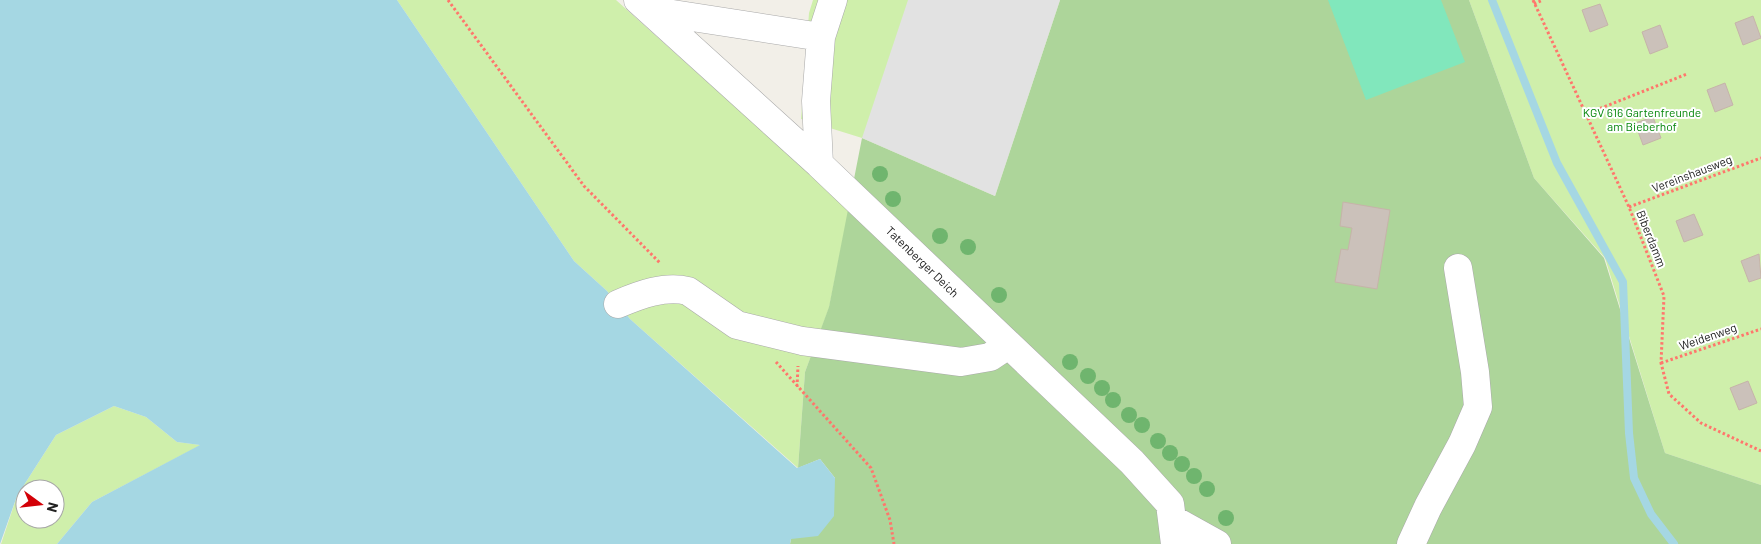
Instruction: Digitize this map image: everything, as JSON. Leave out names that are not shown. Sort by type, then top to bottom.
[{"type":"street","points":[[819,164],[816,101],[821,37],[833,0]]},
{"type":"street","points":[[645,6],[821,37]]},
{"type":"street","name":"Tatenberger Deich","points":[[645,6],[819,164],[1132,462],[1170,504],[1174,532]]},
{"type":"street","points":[[1411,544],[1428,507],[1462,444],[1478,406],[1476,372],[1458,268]]},
{"type":"street","points":[[618,304],[659,290],[688,291],[737,325],[802,341],[961,362],[990,356],[1008,345]]},
{"type":"street","points":[[1174,532],[1217,544]]},
{"type":"path","points":[[448,0],[584,186],[688,291]]},
{"type":"path","points":[[1534,2],[1543,0]]},
{"type":"path","name":"Biberdamm","points":[[1534,2],[1629,207],[1664,296],[1661,363],[1669,394],[1701,423],[1761,451]]},
{"type":"path","points":[[1586,114],[1687,74]]},
{"type":"path","name":"Vereinshausweg","points":[[1629,207],[1761,158]]},
{"type":"path","name":"Weidenweg","points":[[1661,363],[1761,329]]},
{"type":"path","points":[[805,394],[871,468],[890,520],[894,544]]},
{"type":"green space","points":[[397,0],[616,0],[849,209],[829,308],[805,372],[798,468],[630,319],[607,291],[574,261]]},
{"type":"green space","points":[[813,0],[1060,0],[995,196],[862,138],[801,119],[809,13]]},
{"type":"green space","points":[[1060,0],[1469,0],[1534,178],[1604,258],[1665,453],[1761,485],[1761,544],[790,544],[791,539],[835,478],[820,459],[798,468],[805,372],[829,307],[862,138],[995,196]]},
{"type":"green space","points":[[1328,0],[1441,0],[1465,62],[1366,100]]},
{"type":"green space","name":"KGV 616 Gartenfreunde am Bieberhof","points":[[1469,0],[1761,0],[1761,485],[1665,453],[1605,258],[1534,178]]},
{"type":"green space","points":[[114,406],[146,417],[177,442],[201,445],[92,502],[57,544],[1,544],[15,502],[15,529],[65,529],[65,479],[28,479],[56,435]]},
{"type":"shaded area","points":[[908,0],[1060,0],[995,196],[862,138]]},
{"type":"water","points":[[0,0],[397,0],[574,261],[607,291],[630,319],[797,468],[820,459],[835,478],[834,516],[818,536],[791,539],[790,544],[57,544],[92,502],[200,445],[177,442],[146,417],[114,406],[56,435],[28,479],[15,479],[15,502],[0,544]]},
{"type":"building","points":[[1600,4],[1608,25],[1590,32],[1582,10]]},
{"type":"building","points":[[1753,16],[1761,38],[1743,45],[1735,23]]},
{"type":"building","points":[[1660,25],[1668,47],[1650,54],[1642,32]]},
{"type":"building","points":[[1725,83],[1733,105],[1715,112],[1707,90]]},
{"type":"building","points":[[1653,117],[1661,138],[1643,145],[1635,123]]},
{"type":"building","points":[[1343,202],[1390,210],[1377,289],[1335,282],[1341,249],[1348,250],[1352,228],[1340,226]]},
{"type":"building","points":[[1694,214],[1703,235],[1684,242],[1676,221]]},
{"type":"building","points":[[1759,254],[1761,278],[1749,282],[1741,261]]},
{"type":"building","points":[[1748,381],[1757,403],[1739,410],[1730,388]]},
{"type":"waterway","points":[[1492,0],[1557,163],[1623,282],[1629,433],[1634,478],[1651,514],[1674,544]]}]
